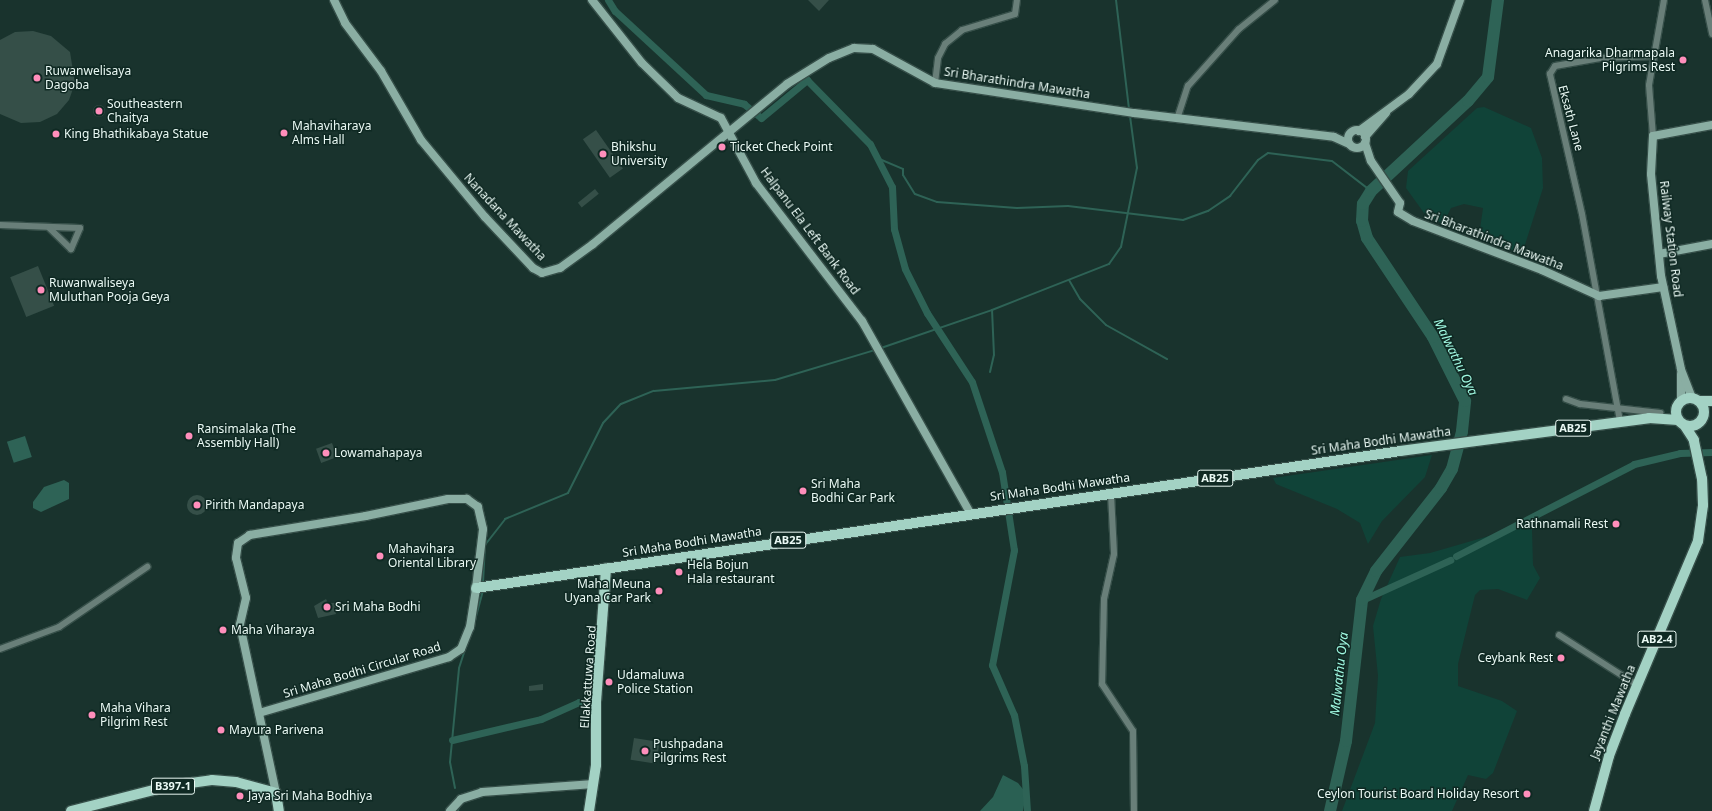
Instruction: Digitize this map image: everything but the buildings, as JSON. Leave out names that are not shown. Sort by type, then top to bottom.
[{"type":"main road","name":"Nanadana Mawatha","points":[[334,0],[345,23],[381,71],[421,140],[485,217],[533,268],[542,273],[560,268],[593,244],[729,131]]},
{"type":"main road","name":"Halpanu Ela Left Bank Road","points":[[592,0],[642,63],[669,90],[686,102],[718,114],[729,131],[740,158],[756,183],[841,291],[874,341],[970,513]]},
{"type":"main road","points":[[1357,148],[1386,113],[1437,64],[1460,0]]},
{"type":"main road","name":"Sri Bharathindra Mawatha","points":[[729,131],[757,108],[814,67],[854,48],[873,49],[935,83],[1134,113],[1178,116],[1334,137],[1357,148],[1371,161]]},
{"type":"main road","points":[[1365,140],[1359,131],[1374,118],[1386,113]]},
{"type":"main road","points":[[1653,136],[1712,125]]},
{"type":"main road","name":"Sri Bharathindra Mawatha","points":[[1334,137],[1359,131]]},
{"type":"main road","points":[[1350,144],[1351,133]]},
{"type":"main road","name":"Railway Station Road","points":[[1653,136],[1651,174],[1663,287],[1681,369],[1695,400]]},
{"type":"main road","name":"Sri Bharathindra Mawatha","points":[[1365,140],[1371,161],[1377,172],[1400,204],[1398,212],[1417,223],[1533,266],[1595,294],[1611,296],[1663,287]]},
{"type":"main road","points":[[1659,254],[1712,244]]},
{"type":"main road","name":"Railway Station Road","points":[[1678,405],[1681,369]]},
{"type":"main road","points":[[1695,400],[1705,416]]},
{"type":"main road","name":"Sri Maha Bodhi Mawatha","points":[[1649,418],[1678,405],[1695,400],[1712,402]]},
{"type":"main road","points":[[1678,405],[1681,423]]},
{"type":"main road","name":"Sri Maha Bodhi Mawatha","points":[[476,588],[970,513],[1400,451],[1497,439],[1620,421],[1649,418],[1681,423],[1705,416]]},
{"type":"main road","name":"Jayanthi Mawatha","points":[[1694,440],[1705,416]]},
{"type":"main road","name":"Jayanthi Mawatha","points":[[1594,811],[1608,756],[1698,541],[1703,505],[1700,465],[1694,440],[1681,423]]},
{"type":"main road","name":"Sri Maha Bodhi Circular Road","points":[[259,714],[456,654],[467,636],[476,588],[483,521],[478,507],[460,497],[245,537],[238,544],[235,552],[246,598],[240,625],[257,705],[276,793]]},
{"type":"main road","name":"Ellakkattuwa Road","points":[[589,811],[594,784],[596,702],[606,568]]},
{"type":"main road","name":"B397-1","points":[[72,811],[200,781],[236,782],[276,793]]},
{"type":"main road","points":[[456,805],[482,792],[594,784]]},
{"type":"main road","points":[[276,793],[279,811]]},
{"type":"street","points":[[935,83],[938,58],[944,44],[962,30],[1015,14],[1017,0]]},
{"type":"street","points":[[1178,116],[1188,86],[1239,29],[1275,0]]},
{"type":"street","points":[[1653,136],[1649,85],[1664,0]]},
{"type":"street","points":[[1705,0],[1712,34]]},
{"type":"street","name":"Eksath Lane","points":[[1620,421],[1571,162],[1550,74],[1555,66],[1600,58],[1654,56]]},
{"type":"street","points":[[0,225],[80,228],[71,249],[49,228]]},
{"type":"street","points":[[1566,398],[1580,404],[1616,406],[1660,413]]},
{"type":"street","points":[[1110,494],[1114,554],[1104,599],[1102,684],[1133,731],[1134,811]]},
{"type":"street","points":[[0,648],[59,627],[148,567]]},
{"type":"street","points":[[1559,635],[1637,685]]},
{"type":"shaded area","points":[[1484,107],[1531,128],[1542,158],[1543,188],[1522,254],[1479,236],[1483,208],[1464,204],[1451,208],[1443,224],[1424,213],[1406,188],[1408,171],[1477,108]]},
{"type":"shaded area","points":[[25,436],[32,457],[14,463],[7,442]]},
{"type":"shaded area","points":[[1432,455],[1425,477],[1382,521],[1368,544],[1360,523],[1337,509],[1276,484],[1273,478]]},
{"type":"shaded area","points":[[64,480],[69,483],[69,499],[41,512],[33,508],[33,502],[44,487]]},
{"type":"shaded area","points":[[1520,527],[1532,529],[1533,565],[1540,578],[1527,600],[1498,589],[1480,590],[1475,595],[1458,664],[1458,686],[1502,701],[1517,711],[1493,773],[1486,779],[1468,775],[1452,811],[1342,811],[1375,723],[1378,676],[1373,626],[1381,599],[1400,557],[1430,553]]},
{"type":"shaded area","points":[[1003,775],[1018,783],[1026,793],[1023,811],[980,811],[993,797]]},
{"type":"waterway","points":[[608,0],[615,11],[706,95],[744,104],[761,118],[807,80],[870,144],[892,187],[894,229],[905,269],[927,313],[972,382],[1002,472],[1014,550],[992,665],[1014,715],[1024,766],[1027,811]]},
{"type":"waterway","points":[[1116,0],[1129,109]]},
{"type":"waterway","name":"Malwathu Oya","points":[[1330,811],[1346,741],[1362,600],[1376,571],[1441,488],[1452,469],[1462,431],[1465,401],[1433,337],[1367,238],[1362,221],[1363,204],[1371,191],[1468,101],[1488,77],[1498,0]]},
{"type":"waterway","points":[[881,348],[992,310],[1109,264],[1121,247],[1137,168],[1130,116]]},
{"type":"waterway","points":[[877,158],[903,169],[903,175],[915,194],[937,202],[1017,208],[1068,206],[1183,220],[1208,211],[1230,196],[1258,160],[1268,153],[1332,161],[1371,191]]},
{"type":"waterway","points":[[1069,280],[1080,299],[1106,325],[1167,359]]},
{"type":"waterway","points":[[990,372],[994,355],[992,310]]},
{"type":"waterway","points":[[483,583],[485,545],[505,519],[568,493],[603,423],[621,404],[654,391],[775,380],[875,350]]},
{"type":"waterway","points":[[1456,556],[1634,464],[1680,453],[1712,452]]},
{"type":"waterway","points":[[1362,600],[1450,560]]},
{"type":"waterway","points":[[474,624],[483,590]]},
{"type":"waterway","points":[[455,788],[450,762],[459,668],[468,641]]},
{"type":"waterway","points":[[452,740],[541,719],[579,702],[587,703]]},
{"type":"waterway","points":[[458,811],[459,804]]},
{"type":"place","name":"Anagarika Dharmapala Pilgrims Rest","points":[[1683,60]]},
{"type":"place","name":"Ruwanwelisaya Dagoba","points":[[37,78]]},
{"type":"place","name":"Southeastern Chaitya","points":[[99,111]]},
{"type":"place","name":"Mahaviharaya Alms Hall","points":[[284,133]]},
{"type":"place","name":"King Bhathikabaya Statue","points":[[56,134]]},
{"type":"place","name":"Ticket Check Point","points":[[722,147]]},
{"type":"place","name":"Bhikshu University","points":[[603,154]]},
{"type":"place","name":"Ruwanwaliseya Muluthan Pooja Geya","points":[[41,290]]},
{"type":"place","name":"Ransimalaka (The Assembly Hall)","points":[[189,436]]},
{"type":"place","name":"Lowamahapaya","points":[[326,453]]},
{"type":"place","name":"Sri Maha Bodhi Car Park","points":[[803,491]]},
{"type":"place","name":"Pirith Mandapaya","points":[[197,505]]},
{"type":"place","name":"Rathnamali Rest","points":[[1616,524]]},
{"type":"place","name":"Mahavihara Oriental Library","points":[[380,556]]},
{"type":"place","name":"Hela Bojun Hala restaurant","points":[[679,572]]},
{"type":"place","name":"Maha Meuna Uyana Car Park","points":[[659,591]]},
{"type":"place","name":"Sri Maha Bodhi","points":[[327,607]]},
{"type":"place","name":"Maha Viharaya","points":[[223,630]]},
{"type":"place","name":"Ceybank Rest","points":[[1561,658]]},
{"type":"place","name":"Udamaluwa Police Station","points":[[609,682]]},
{"type":"place","name":"Maha Vihara Pilgrim Rest","points":[[92,715]]},
{"type":"place","name":"Mayura Parivena","points":[[221,730]]},
{"type":"place","name":"Pushpadana Pilgrims Rest","points":[[645,751]]},
{"type":"place","name":"Ceylon Tourist Board Holiday Resort","points":[[1527,794]]},
{"type":"place","name":"Jaya Sri Maha Bodhiya","points":[[240,796]]}]
